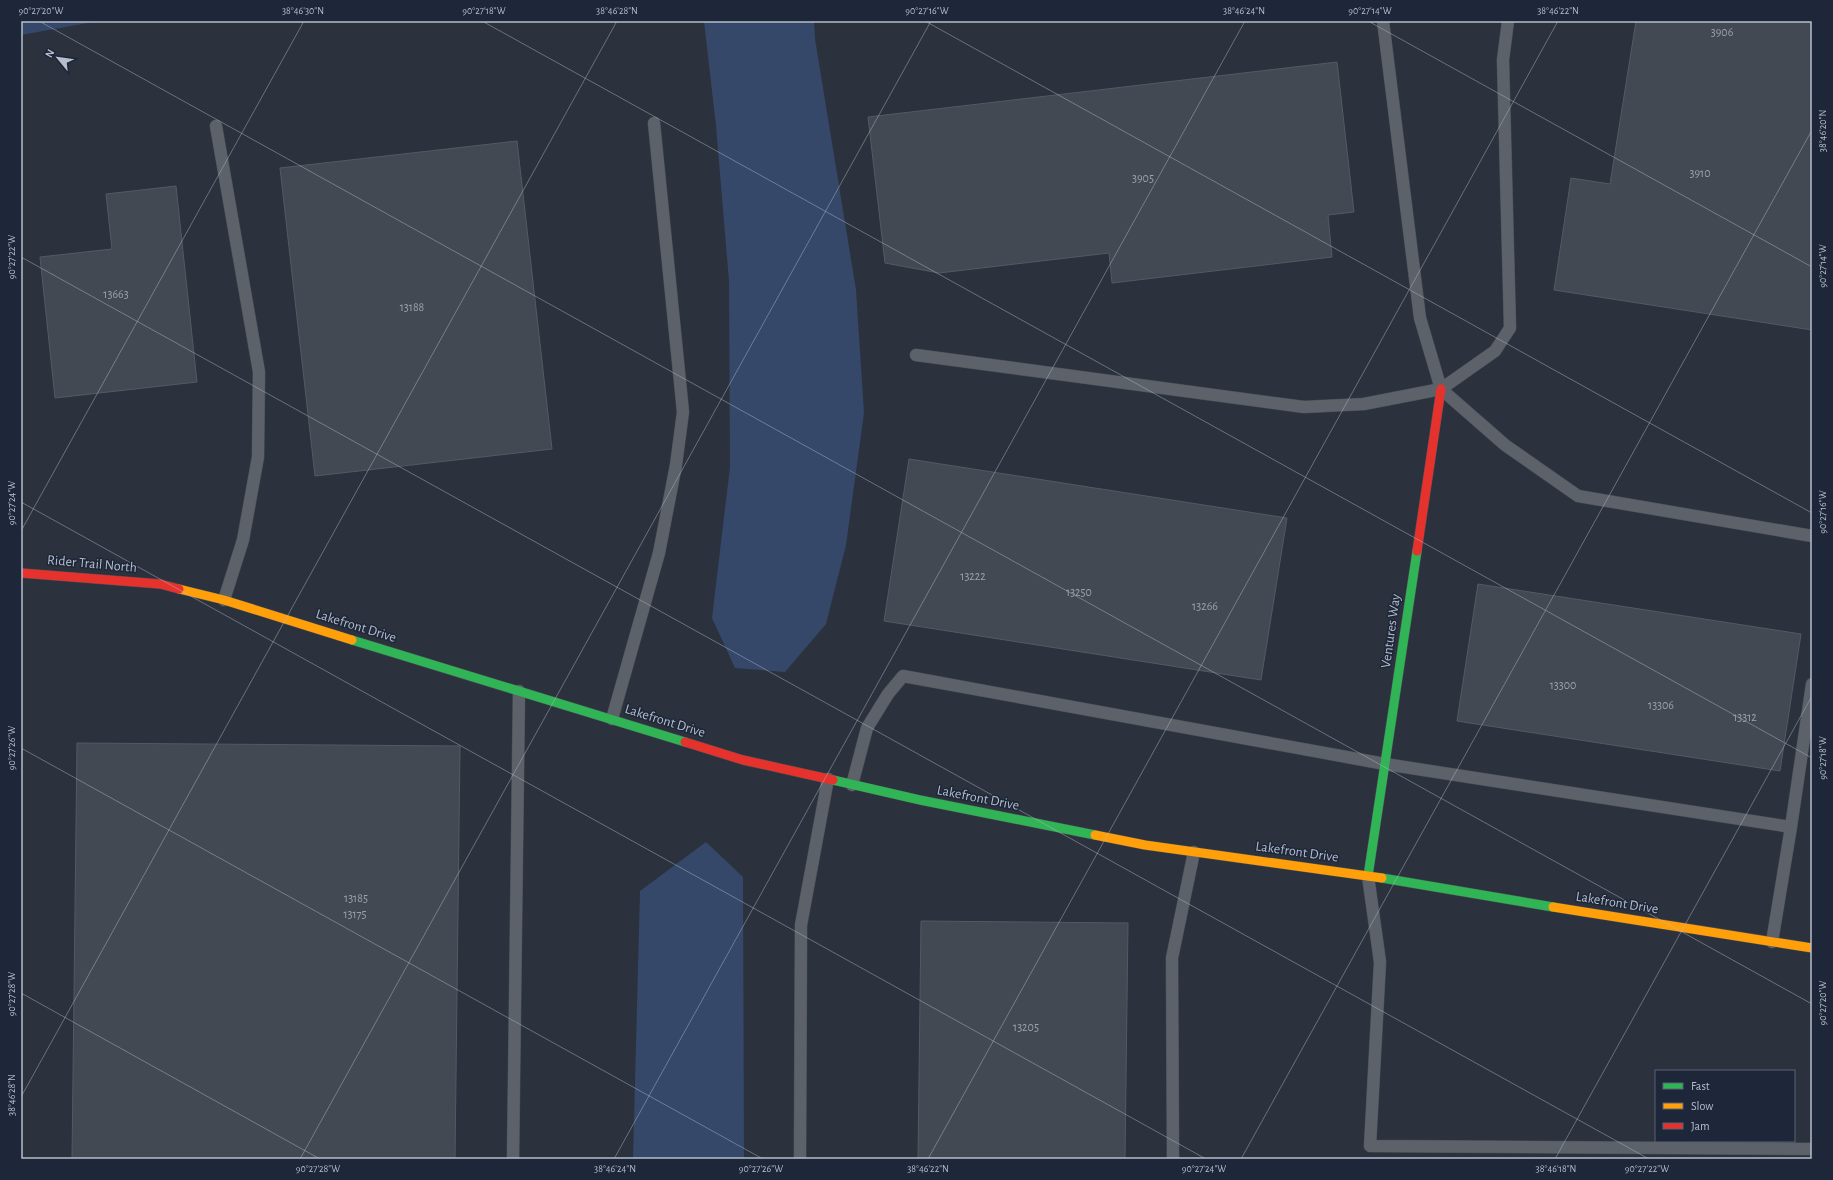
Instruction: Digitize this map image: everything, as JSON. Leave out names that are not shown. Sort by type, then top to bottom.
[{"type":"street","name":"Ventures Way","points":[[1368,876],[1441,389]]},
{"type":"street","name":"Rider Trail North","points":[[21,573],[160,584]]},
{"type":"street","name":"Lakefront Drive","points":[[160,584],[224,600],[743,760],[920,800],[1146,845],[1368,876],[1576,911],[1812,948]]},
{"type":"lane","points":[[1383,21],[1420,318],[1441,389],[1505,445],[1578,496],[1812,536]]},
{"type":"lane","points":[[916,355],[1304,407],[1364,404],[1441,389],[1495,351],[1510,328],[1503,60],[1508,21]]},
{"type":"lane","points":[[612,719],[659,553],[676,465],[683,412],[654,123]]},
{"type":"lane","points":[[216,126],[259,372],[258,457],[243,540],[224,600]]},
{"type":"lane","points":[[852,785],[867,728],[888,694],[903,676],[1385,764],[1790,827]]},
{"type":"lane","points":[[1772,942],[1812,684]]},
{"type":"lane","points":[[513,1159],[520,691]]},
{"type":"lane","points":[[800,1159],[801,924],[828,779]]},
{"type":"lane","points":[[1173,1159],[1172,958],[1194,852]]},
{"type":"lane","points":[[1368,876],[1380,962],[1370,1146],[1812,1149]]},
{"type":"water","points":[[21,21],[99,21],[21,35]]},
{"type":"water","points":[[704,21],[814,21],[815,39],[856,290],[864,413],[846,545],[826,624],[785,672],[735,668],[712,618],[730,467],[729,281],[716,126]]},
{"type":"water","points":[[706,842],[743,877],[744,1159],[633,1159],[640,891]]},
{"type":"building","points":[[1636,21],[1812,21],[1812,330],[1554,290],[1571,178],[1610,184]]},
{"type":"building","points":[[1337,62],[1354,212],[1328,215],[1332,257],[1112,283],[1109,253],[939,273],[885,263],[868,117]]},
{"type":"building","points":[[517,141],[552,449],[315,476],[280,168]]},
{"type":"building","points":[[176,186],[197,382],[55,398],[40,257],[112,249],[106,194]]},
{"type":"building","points":[[909,459],[1287,518],[1261,680],[884,621]]},
{"type":"building","points":[[1478,584],[1801,634],[1780,771],[1457,721]]},
{"type":"building","points":[[77,743],[460,746],[455,1159],[72,1159]]},
{"type":"building","points":[[921,921],[1128,923],[1125,1159],[918,1159]]},
{"type":"traffic: fast","points":[[1368,876],[1417,551]]},
{"type":"traffic: fast","points":[[352,640],[685,742]]},
{"type":"traffic: fast","points":[[833,780],[920,800],[1095,835]]},
{"type":"traffic: fast","points":[[1382,878],[1553,907]]},
{"type":"traffic: slow","points":[[179,589],[224,600],[352,640]]},
{"type":"traffic: slow","points":[[1095,835],[1145,845],[1382,878]]},
{"type":"traffic: slow","points":[[1553,907],[1812,948]]},
{"type":"traffic: jam","points":[[1417,551],[1441,389]]},
{"type":"traffic: jam","points":[[21,573],[160,584],[179,589]]},
{"type":"traffic: jam","points":[[685,742],[743,760],[833,780]]}]
